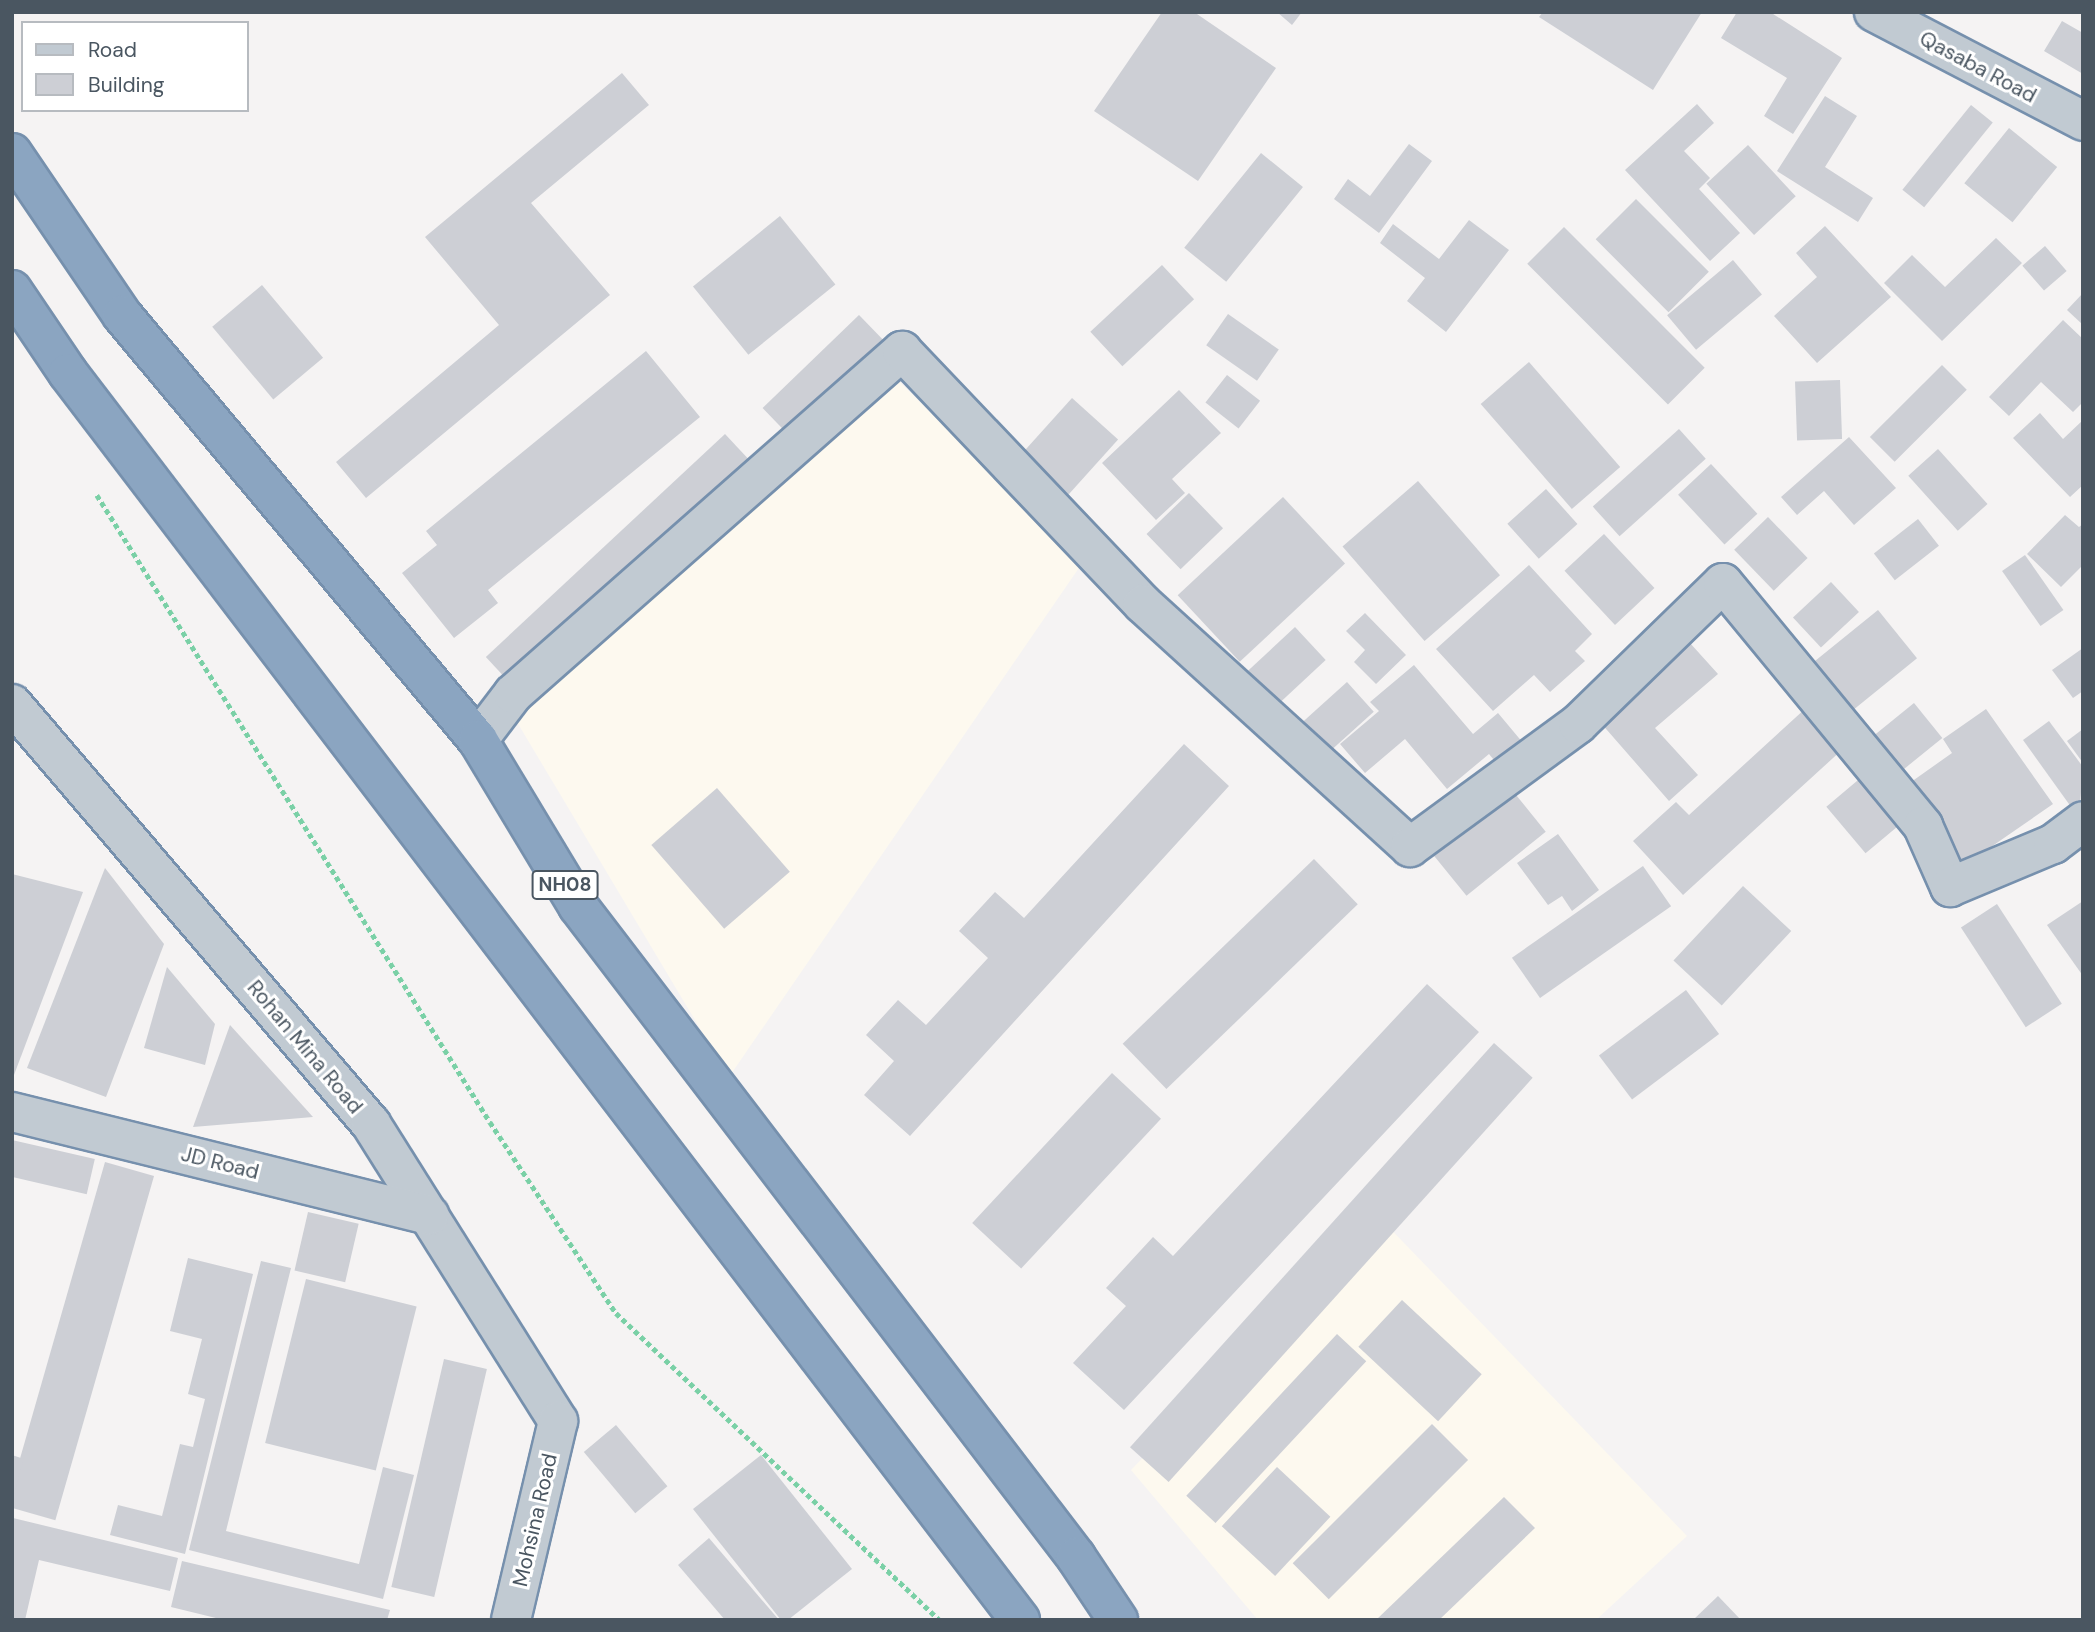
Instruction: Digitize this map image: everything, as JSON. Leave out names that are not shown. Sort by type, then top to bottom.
[{"type":"highway","name":"NH08","points":[[12,153],[122,315],[478,740],[578,906],[1127,1620]]},
{"type":"highway","points":[[12,290],[77,384],[1020,1620]]},
{"type":"highway","name":"NH08","points":[[1076,1557],[1118,1620]]},
{"type":"street","name":"Qasaba Road","points":[[1874,12],[2083,121]]},
{"type":"street","points":[[478,740],[513,694],[902,351],[1143,604],[1410,847],[1578,724],[1723,583],[1923,826],[1956,895],[2053,844],[2083,821]]},
{"type":"street","name":"Rohan Mina Road","points":[[12,704],[371,1124],[558,1421]]},
{"type":"street","name":"JD Road","points":[[12,1112],[429,1215]]},
{"type":"street","name":"Mohsina Road","points":[[511,1620],[558,1421]]},
{"type":"path","points":[[92,488],[483,1111],[616,1313],[939,1620]]},
{"type":"shaded area","points":[[872,355],[1083,562],[729,1077],[511,712]]},
{"type":"shaded area","points":[[1377,1215],[1687,1536],[1596,1620],[1258,1620],[1131,1470]]},
{"type":"building","points":[[1162,12],[1194,12],[1276,68],[1198,181],[1094,111]]},
{"type":"building","points":[[1277,12],[1302,12],[1292,25]]},
{"type":"building","points":[[1543,12],[1702,12],[1653,90],[1539,17]]},
{"type":"building","points":[[1737,12],[1770,12],[1842,58],[1793,134],[1764,116],[1787,78],[1721,38]]},
{"type":"building","points":[[2062,21],[2083,33],[2083,74],[2044,51]]},
{"type":"building","points":[[622,73],[649,105],[531,203],[610,295],[366,498],[336,462],[499,325],[425,237]]},
{"type":"building","points":[[1825,96],[1857,116],[1825,167],[1873,198],[1858,222],[1777,171]]},
{"type":"building","points":[[1697,104],[1714,123],[1684,151],[1710,178],[1699,189],[1740,233],[1710,261],[1625,170]]},
{"type":"building","points":[[1971,105],[1993,123],[1924,207],[1902,190]]},
{"type":"building","points":[[2009,128],[2057,167],[2013,222],[1964,183]]},
{"type":"building","points":[[1409,144],[1432,161],[1379,233],[1334,199],[1348,179],[1370,196]]},
{"type":"building","points":[[1748,145],[1796,196],[1754,235],[1706,184]]},
{"type":"building","points":[[1261,153],[1303,187],[1226,282],[1184,248]]},
{"type":"building","points":[[1636,199],[1709,272],[1669,312],[1596,239]]},
{"type":"building","points":[[780,216],[835,284],[748,355],[693,286]]},
{"type":"building","points":[[1469,220],[1509,250],[1446,332],[1407,301],[1425,278],[1380,243],[1393,224],[1439,259]]},
{"type":"building","points":[[1825,226],[1891,297],[1817,363],[1774,316],[1817,277],[1796,253]]},
{"type":"building","points":[[1564,227],[1705,368],[1668,404],[1527,264]]},
{"type":"building","points":[[1996,238],[2022,263],[1942,341],[1884,283],[1912,255],[1945,287]]},
{"type":"building","points":[[2045,246],[2067,271],[2044,291],[2022,266]]},
{"type":"building","points":[[1733,260],[1762,294],[1696,350],[1667,315]]},
{"type":"building","points":[[1162,265],[1194,299],[1122,366],[1090,332]]},
{"type":"building","points":[[262,285],[323,358],[273,400],[212,327]]},
{"type":"building","points":[[2083,293],[2083,325],[2067,310]]},
{"type":"building","points":[[1228,314],[1279,350],[1257,381],[1206,345]]},
{"type":"building","points":[[859,315],[890,347],[794,440],[763,408]]},
{"type":"building","points":[[2063,320],[2083,339],[2083,402],[2073,412],[2041,382],[2009,416],[1989,397]]},
{"type":"building","points":[[646,351],[700,417],[488,590],[498,603],[454,638],[402,573],[437,545],[426,531]]},
{"type":"building","points":[[1529,362],[1620,467],[1572,509],[1481,404]]},
{"type":"building","points":[[1942,365],[1967,390],[1895,462],[1870,437]]},
{"type":"building","points":[[1227,375],[1260,401],[1239,428],[1205,403]]},
{"type":"building","points":[[1840,380],[1842,439],[1797,441],[1795,382]]},
{"type":"building","points":[[1179,390],[1221,433],[1172,479],[1185,493],[1156,520],[1102,463]]},
{"type":"building","points":[[1072,398],[1118,439],[1069,494],[1022,453]]},
{"type":"building","points":[[2040,413],[2063,439],[2083,420],[2083,485],[2070,497],[2013,438]]},
{"type":"building","points":[[1679,429],[1706,459],[1620,536],[1593,507]]},
{"type":"building","points":[[725,434],[758,470],[519,693],[486,657]]},
{"type":"building","points":[[1849,437],[1896,488],[1854,525],[1824,491],[1797,515],[1781,497]]},
{"type":"building","points":[[1938,449],[1988,504],[1958,531],[1908,476]]},
{"type":"building","points":[[1711,464],[1757,514],[1724,544],[1678,495]]},
{"type":"building","points":[[1418,481],[1500,575],[1425,641],[1343,547]]},
{"type":"building","points":[[1546,489],[1577,524],[1539,559],[1507,524]]},
{"type":"building","points":[[1189,493],[1223,528],[1181,569],[1147,534]]},
{"type":"building","points":[[1283,497],[1345,564],[1240,662],[1178,595]]},
{"type":"building","points":[[2065,515],[2079,527],[2083,524],[2083,565],[2061,587],[2027,554]]},
{"type":"building","points":[[1768,517],[1808,558],[1774,591],[1734,550]]},
{"type":"building","points":[[1918,519],[1939,546],[1895,580],[1874,553]]},
{"type":"building","points":[[1604,534],[1654,588],[1615,625],[1565,571]]},
{"type":"building","points":[[2025,555],[2063,610],[2040,626],[2002,571]]},
{"type":"building","points":[[1529,565],[1592,634],[1575,651],[1585,661],[1550,692],[1534,675],[1493,711],[1436,649]]},
{"type":"building","points":[[1831,582],[1859,612],[1821,647],[1793,617]]},
{"type":"building","points":[[1878,610],[1917,658],[1848,714],[1809,666]]},
{"type":"building","points":[[1365,613],[1406,655],[1376,684],[1354,662],[1365,650],[1346,631]]},
{"type":"building","points":[[1295,627],[1326,660],[1273,709],[1242,676]]},
{"type":"building","points":[[1690,643],[1718,674],[1655,728],[1698,775],[1669,801],[1600,722]]},
{"type":"building","points":[[2083,648],[2083,691],[2073,698],[2052,670]]},
{"type":"building","points":[[1414,665],[1473,734],[1498,713],[1529,750],[1503,771],[1489,754],[1447,789],[1405,739],[1365,773],[1340,744],[1379,711],[1370,702]]},
{"type":"building","points":[[1347,682],[1374,712],[1325,756],[1298,726]]},
{"type":"building","points":[[1914,703],[1942,738],[1890,780],[1862,745]]},
{"type":"building","points":[[1806,708],[1844,748],[1683,895],[1633,841],[1676,802],[1689,815]]},
{"type":"building","points":[[1986,709],[2053,804],[1962,867],[1904,787],[1952,753],[1943,739]]},
{"type":"building","points":[[2049,721],[2083,767],[2079,818],[2023,740]]},
{"type":"building","points":[[2083,729],[2083,763],[2067,741]]},
{"type":"building","points":[[1184,744],[1229,786],[910,1136],[864,1095],[894,1061],[866,1035],[898,1000],[926,1025],[988,958],[959,931],[995,892],[1024,918]]},
{"type":"building","points":[[1870,770],[1909,817],[1866,853],[1826,807]]},
{"type":"building","points":[[1508,785],[1546,832],[1466,896],[1429,849]]},
{"type":"building","points":[[717,788],[790,872],[724,929],[651,845]]},
{"type":"building","points":[[1558,834],[1599,890],[1572,911],[1562,896],[1548,905],[1517,863]]},
{"type":"building","points":[[1314,859],[1358,904],[1166,1089],[1123,1044]]},
{"type":"building","points":[[1643,866],[1671,906],[1540,998],[1512,958]]},
{"type":"building","points":[[105,868],[164,944],[106,1097],[27,1068]]},
{"type":"building","points":[[12,874],[83,892],[14,1075],[12,1074]]},
{"type":"building","points":[[1743,886],[1791,931],[1722,1006],[1673,961]]},
{"type":"building","points":[[2083,901],[2083,976],[2047,925]]},
{"type":"building","points":[[1997,904],[2062,1004],[2026,1027],[1961,927]]},
{"type":"building","points":[[167,967],[215,1024],[205,1065],[144,1048]]},
{"type":"building","points":[[1427,984],[1479,1032],[1124,1410],[1073,1363],[1126,1306],[1106,1288],[1153,1237],[1173,1256]]},
{"type":"building","points":[[1686,990],[1719,1034],[1632,1100],[1599,1056]]},
{"type":"building","points":[[230,1025],[313,1117],[193,1127]]},
{"type":"building","points":[[1494,1043],[1533,1078],[1169,1482],[1130,1447]]},
{"type":"building","points":[[1112,1073],[1161,1119],[1021,1269],[972,1223]]},
{"type":"building","points":[[12,1140],[95,1159],[87,1194],[12,1177]]},
{"type":"building","points":[[105,1162],[154,1176],[55,1520],[12,1508],[12,1486]]},
{"type":"building","points":[[308,1212],[359,1224],[345,1282],[295,1270]]},
{"type":"building","points":[[188,1258],[253,1274],[185,1554],[110,1535],[118,1505],[162,1516],[180,1444],[193,1447],[205,1399],[188,1394],[202,1339],[170,1331]]},
{"type":"building","points":[[261,1261],[291,1268],[226,1531],[359,1564],[383,1467],[414,1475],[383,1599],[189,1550]]},
{"type":"building","points":[[306,1279],[417,1307],[376,1471],[265,1443]]},
{"type":"building","points":[[1402,1300],[1482,1374],[1438,1421],[1358,1347]]},
{"type":"building","points":[[1337,1334],[1366,1361],[1216,1523],[1186,1496]]},
{"type":"building","points":[[444,1359],[487,1369],[434,1597],[391,1587]]},
{"type":"building","points":[[1432,1424],[1468,1460],[1329,1599],[1293,1563]]},
{"type":"building","points":[[616,1425],[667,1486],[635,1513],[584,1452]]},
{"type":"building","points":[[12,1455],[24,1459],[13,1497],[12,1497]]},
{"type":"building","points":[[761,1455],[852,1569],[788,1620],[781,1620],[693,1509]]},
{"type":"building","points":[[1277,1467],[1330,1517],[1275,1576],[1222,1526]]},
{"type":"building","points":[[1504,1497],[1535,1528],[1439,1620],[1376,1620]]},
{"type":"building","points":[[13,1518],[178,1558],[170,1591],[39,1560],[25,1620],[12,1620]]},
{"type":"building","points":[[709,1538],[779,1620],[725,1620],[678,1565]]},
{"type":"building","points":[[182,1561],[390,1610],[387,1620],[224,1620],[171,1607]]},
{"type":"building","points":[[1718,1596],[1741,1620],[1693,1620]]}]
